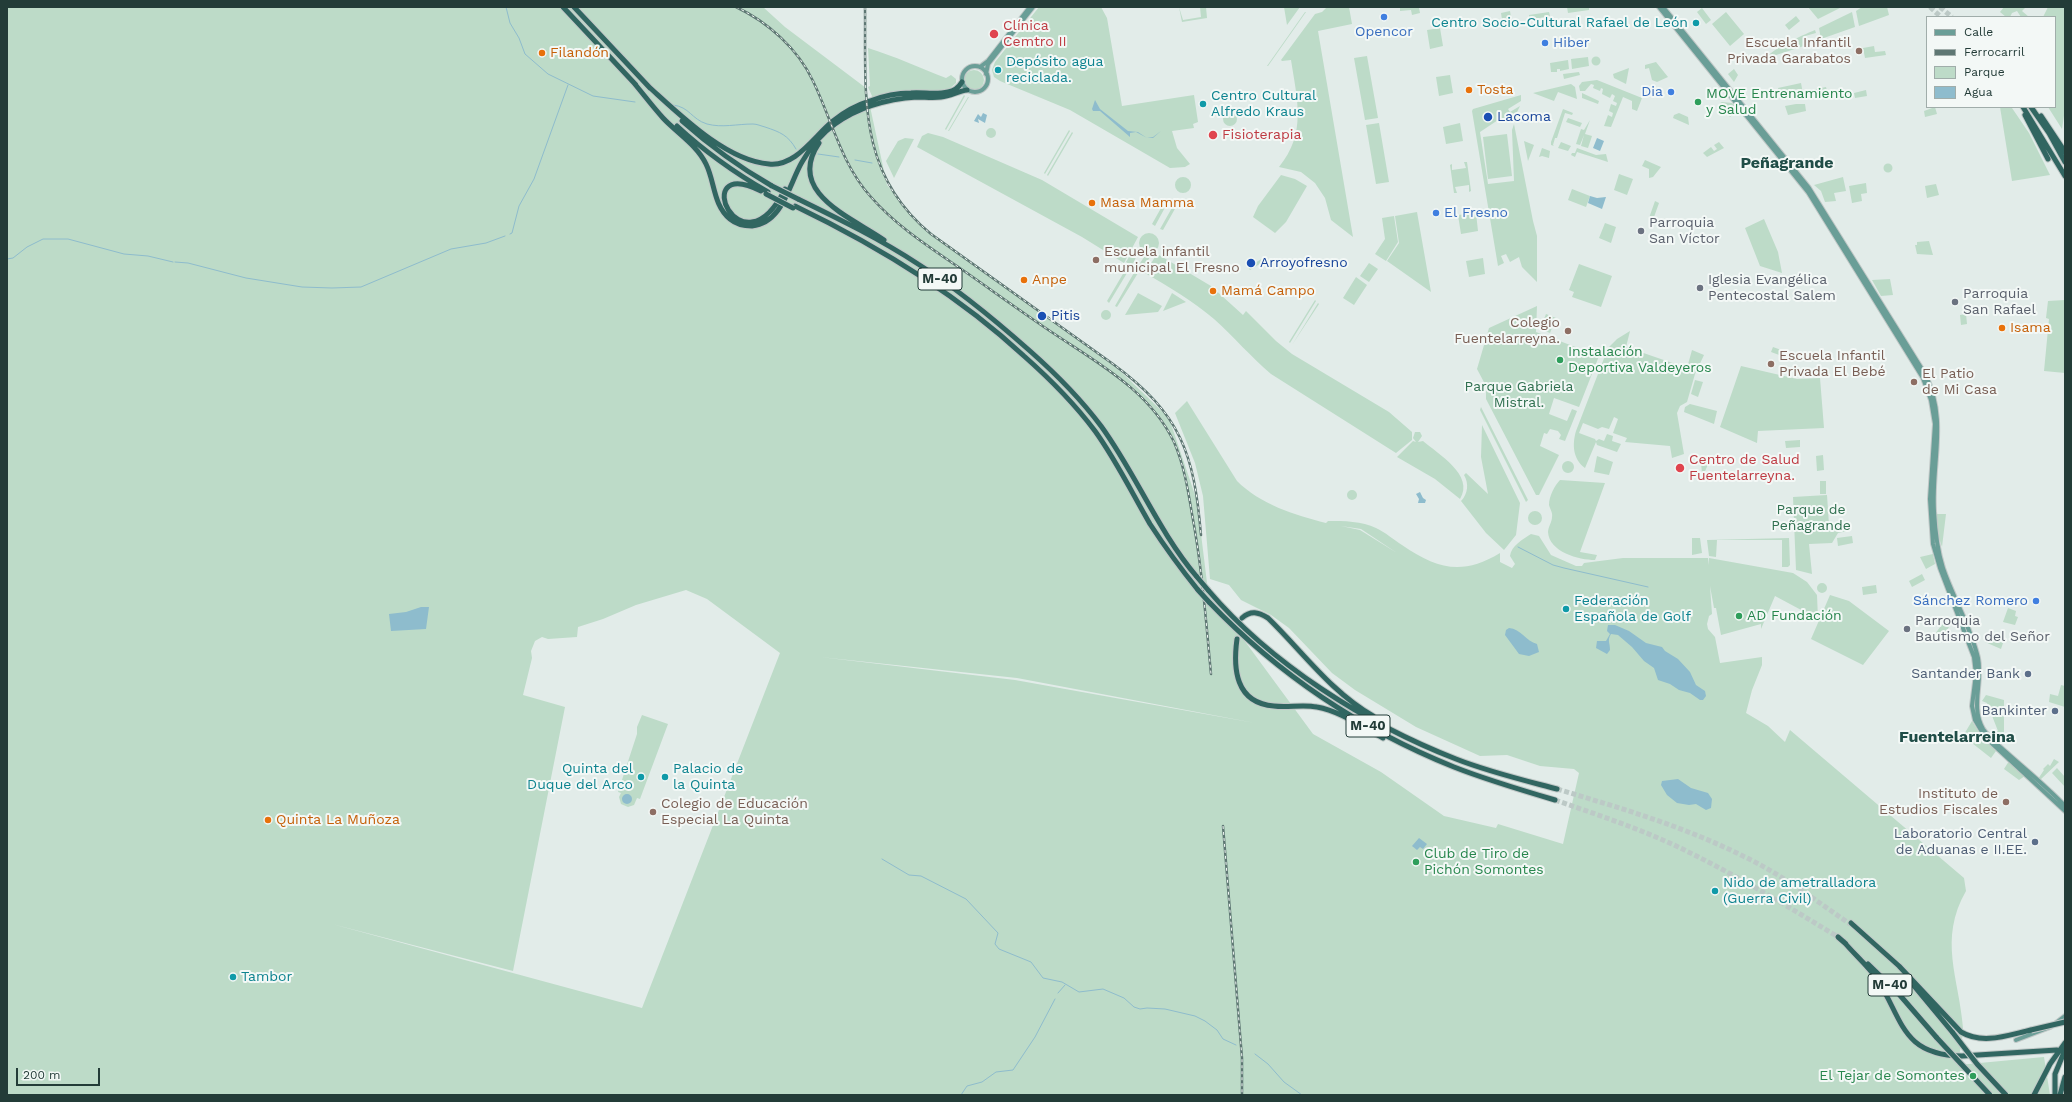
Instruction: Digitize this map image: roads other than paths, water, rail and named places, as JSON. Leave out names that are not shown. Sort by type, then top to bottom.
[{"type":"highway","name":"M-40","points":[[563,7],[669,119],[700,147],[767,193],[871,244],[914,270],[965,306],[1004,337],[1059,389],[1095,432],[1158,536],[1198,590],[1249,641],[1299,682],[1349,714],[1414,749],[1481,777],[1555,800]]},
{"type":"highway","name":"M-40","points":[[574,7],[674,114],[704,141],[736,165],[772,186],[874,238],[918,264],[970,300],[1008,331],[1065,384],[1102,427],[1128,467],[1170,542],[1197,577],[1248,630],[1290,665],[1362,714],[1409,739],[1471,764],[1557,790]]},
{"type":"highway","points":[[648,86],[692,125],[714,141],[732,152],[768,164],[784,163],[794,158],[834,122],[869,101],[912,92],[947,92],[957,88],[962,82]]},
{"type":"highway","points":[[634,83],[664,118],[697,151],[706,164],[718,204],[723,212],[730,220],[746,226],[765,222],[778,211],[801,163],[810,149],[834,122]]},
{"type":"highway","points":[[767,193],[735,183],[728,187],[723,198],[727,210],[737,219],[753,222],[765,216],[776,206],[807,149],[834,122],[859,110],[885,101],[909,98],[940,98],[967,90]]},
{"type":"highway","points":[[2022,108],[2048,159]]},
{"type":"highway","points":[[2023,108],[2065,176]]},
{"type":"highway","points":[[2034,108],[2053,131],[2065,152]]},
{"type":"highway","points":[[2034,108],[2065,162]]},
{"type":"highway","points":[[834,122],[815,150],[811,171],[817,191],[834,210],[876,235],[918,264]]},
{"type":"highway","points":[[1242,618],[1247,613],[1253,612],[1260,613],[1268,618],[1308,663],[1334,688],[1356,706],[1409,739]]},
{"type":"highway","points":[[1237,638],[1234,660],[1235,671],[1244,690],[1251,697],[1265,705],[1316,707],[1331,710],[1383,738],[1414,749]]},
{"type":"highway","name":"M-40","points":[[2006,1095],[1977,1064],[1909,981],[1850,924],[1899,966],[1957,1028],[1966,1035],[1983,1039],[2000,1037],[2065,1022]]},
{"type":"highway","name":"M-40","points":[[1838,937],[1898,993],[1990,1095]]},
{"type":"highway","points":[[1844,942],[1873,973],[1905,1031],[1915,1042],[1926,1048],[1949,1056],[2057,1050]]},
{"type":"highway","points":[[2034,1095],[2050,1064],[2065,1043]]},
{"type":"highway","points":[[2055,1095],[2055,1074],[2065,1050]]},
{"type":"highway","points":[[2060,1095],[2065,1077]]},
{"type":"main road","points":[[1030,7],[988,61],[980,67],[971,67],[966,70],[963,74],[962,82],[967,90],[978,92],[984,89],[987,82],[986,74],[988,64],[1034,7]]},
{"type":"main road","points":[[1659,7],[1800,182],[1837,236]]},
{"type":"main road","points":[[1663,7],[1800,176],[1922,368],[1934,397],[1938,426],[1933,496],[1937,543],[1944,570],[1973,641],[1978,659],[1980,679],[1976,706],[1979,720],[1988,735],[2065,806]]},
{"type":"main road","points":[[980,67],[986,74]]},
{"type":"main road","points":[[1844,247],[1916,364],[1926,382],[1931,400],[1935,429],[1930,499],[1933,541],[1941,572],[1974,653],[1976,674],[1972,706],[1976,723],[1987,740],[2065,811]]},
{"type":"main road","points":[[2016,1040],[2045,1030],[2065,1016]]},
{"type":"water","points":[[1095,100],[1100,109],[1128,131],[1138,132],[1147,138],[1136,132],[1130,133],[1130,137],[1100,111],[1093,111],[1092,109]]},
{"type":"water","points":[[983,113],[987,115],[985,123],[978,119],[979,123],[974,121],[978,114],[981,117]]},
{"type":"water","points":[[1597,138],[1604,141],[1600,151],[1593,148]]},
{"type":"water","points":[[1590,196],[1597,198],[1606,197],[1602,209],[1588,203]]},
{"type":"water","points":[[1420,492],[1426,500],[1425,503],[1418,503],[1419,499],[1416,494]]},
{"type":"water","points":[[421,607],[429,607],[426,629],[391,631],[389,614],[406,612]]},
{"type":"water","points":[[1608,625],[1615,625],[1629,631],[1646,643],[1662,647],[1665,651],[1678,659],[1690,672],[1696,685],[1705,691],[1706,696],[1703,700],[1700,700],[1690,693],[1679,690],[1670,684],[1658,680],[1654,668],[1644,661],[1632,647],[1618,635],[1611,634],[1609,640],[1610,650],[1607,654],[1596,648],[1597,641],[1606,641],[1610,634],[1607,631]]},
{"type":"water","points":[[1509,628],[1517,630],[1537,644],[1539,652],[1529,656],[1519,654],[1505,635],[1506,630]]},
{"type":"water","points":[[1678,779],[1691,788],[1708,793],[1712,799],[1711,808],[1706,810],[1696,804],[1689,805],[1677,803],[1667,795],[1661,785],[1662,781]]},
{"type":"water","points":[[625,794],[629,794],[631,795],[631,803],[625,804],[622,801],[622,797]]},
{"type":"water","points":[[1419,838],[1427,844],[1423,849],[1420,847],[1417,850],[1412,846]]},
{"type":"waterway","points":[[506,7],[510,23],[519,38],[525,54],[548,74],[593,96],[635,102]]},
{"type":"waterway","points":[[510,234],[512,233],[519,206],[534,179],[568,85]]},
{"type":"waterway","points":[[673,105],[683,108],[697,119],[707,124],[724,126],[754,124],[779,132],[787,137],[796,149]]},
{"type":"waterway","points":[[818,154],[839,157]]},
{"type":"waterway","points":[[855,160],[872,163]]},
{"type":"waterway","points":[[175,262],[188,263],[246,278],[302,287],[361,287],[451,249],[486,243],[505,236]]},
{"type":"waterway","points":[[7,259],[13,258],[27,247],[43,239],[68,239],[124,254],[148,256],[173,262]]},
{"type":"waterway","points":[[1518,547],[1553,565],[1648,587]]},
{"type":"waterway","points":[[882,859],[909,875],[921,876],[966,899],[998,933],[995,944],[999,949],[1031,962],[1043,978],[1062,982],[1079,992],[1103,989],[1124,998],[1134,1007],[1140,1009],[1165,1009],[1195,1016],[1217,1030],[1223,1039],[1236,1045]]},
{"type":"waterway","points":[[1058,993],[1065,985]]},
{"type":"waterway","points":[[961,1095],[967,1086],[982,1082],[996,1072],[1013,1070],[1035,1037],[1055,999]]},
{"type":"waterway","points":[[1255,1054],[1268,1064],[1284,1082],[1302,1095]]},
{"type":"tunnel","points":[[1930,7],[1940,16]]},
{"type":"tunnel","points":[[1940,7],[1951,16]]},
{"type":"tunnel","points":[[1557,789],[1651,818],[1720,845],[1771,871],[1850,924]]},
{"type":"tunnel","points":[[1555,800],[1659,838],[1695,855],[1737,877],[1838,937]]},
{"type":"railway","points":[[736,7],[759,20],[781,38],[799,58],[813,81],[844,156],[852,170],[871,197],[893,219],[929,247],[1123,381],[1152,408],[1164,424],[1174,442],[1183,469],[1189,496],[1201,574],[1211,674]]},
{"type":"railway","points":[[865,7],[865,71],[870,130],[877,158],[889,185],[907,210],[931,234],[1113,364],[1136,382],[1154,400],[1169,418],[1180,438],[1188,458],[1194,481],[1201,535]]},
{"type":"railway","points":[[1223,826],[1242,1058],[1242,1095]]},
{"type":"place","name":"Opencor","points":[[1384,17]]},
{"type":"place","name":"Centro Socio-Cultural Rafael de León","points":[[1696,23]]},
{"type":"place","name":"Clínica Cemtro II","points":[[994,34]]},
{"type":"place","name":"Hiber","points":[[1545,43]]},
{"type":"place","name":"Escuela Infantil Privada Garabatos","points":[[1859,51]]},
{"type":"place","name":"Filandón","points":[[542,53]]},
{"type":"place","name":"Depósito agua reciclada.","points":[[998,70]]},
{"type":"place","name":"Tosta","points":[[1469,90]]},
{"type":"place","name":"Dia","points":[[1671,92]]},
{"type":"place","name":"MOVE Entrenamiento y Salud","points":[[1698,102]]},
{"type":"place","name":"Centro Cultural Alfredo Kraus","points":[[1203,104]]},
{"type":"place","name":"Lacoma","points":[[1488,117]]},
{"type":"place","name":"Fisioterapia","points":[[1213,135]]},
{"type":"place","name":"Masa Mamma","points":[[1092,203]]},
{"type":"place","name":"El Fresno","points":[[1436,213]]},
{"type":"place","name":"Parroquia San Víctor","points":[[1641,231]]},
{"type":"place","name":"Escuela infantil municipal El Fresno","points":[[1096,260]]},
{"type":"place","name":"Arroyofresno","points":[[1251,263]]},
{"type":"place","name":"Anpe","points":[[1024,280]]},
{"type":"place","name":"Iglesia Evangélica Pentecostal Salem","points":[[1700,288]]},
{"type":"place","name":"Mamá Campo","points":[[1213,291]]},
{"type":"place","name":"Parroquia San Rafael","points":[[1955,302]]},
{"type":"place","name":"Pitis","points":[[1042,316]]},
{"type":"place","name":"Isama","points":[[2002,328]]},
{"type":"place","name":"Colegio Fuentelarreyna.","points":[[1568,331]]},
{"type":"place","name":"Instalación Deportiva Valdeyeros","points":[[1560,360]]},
{"type":"place","name":"Escuela Infantil Privada El Bebé","points":[[1771,364]]},
{"type":"place","name":"El Patio de Mi Casa","points":[[1914,382]]},
{"type":"place","name":"Centro de Salud Fuentelarreyna.","points":[[1680,468]]},
{"type":"place","name":"Sánchez Romero","points":[[2036,601]]},
{"type":"place","name":"Federación Española de Golf","points":[[1566,609]]},
{"type":"place","name":"AD Fundación","points":[[1739,616]]},
{"type":"place","name":"Parroquia Bautismo del Señor","points":[[1907,629]]},
{"type":"place","name":"Santander Bank","points":[[2028,674]]},
{"type":"place","name":"Bankinter","points":[[2055,711]]},
{"type":"place","name":"Quinta del Duque del Arco","points":[[641,777]]},
{"type":"place","name":"Palacio de la Quinta","points":[[665,777]]},
{"type":"place","name":"Instituto de Estudios Fiscales","points":[[2006,802]]},
{"type":"place","name":"Colegio de Educación Especial La Quinta","points":[[653,812]]},
{"type":"place","name":"Quinta La Muñoza","points":[[268,820]]},
{"type":"place","name":"Laboratorio Central de Aduanas e II.EE.","points":[[2035,842]]},
{"type":"place","name":"Club de Tiro de Pichón Somontes","points":[[1416,862]]},
{"type":"place","name":"Nido de ametralladora (Guerra Civil)","points":[[1715,891]]},
{"type":"place","name":"Tambor","points":[[233,977]]},
{"type":"place","name":"El Tejar de Somontes","points":[[1973,1076]]},
{"type":"district","name":"Peñagrande","points":[[1787,163]]},
{"type":"district","name":"Fuentelarreina","points":[[1957,737]]},
{"type":"park label","name":"Parque Gabriela Mistral.","points":[[1519,396]]},
{"type":"park label","name":"Parque de Peñagrande","points":[[1811,518]]}]
